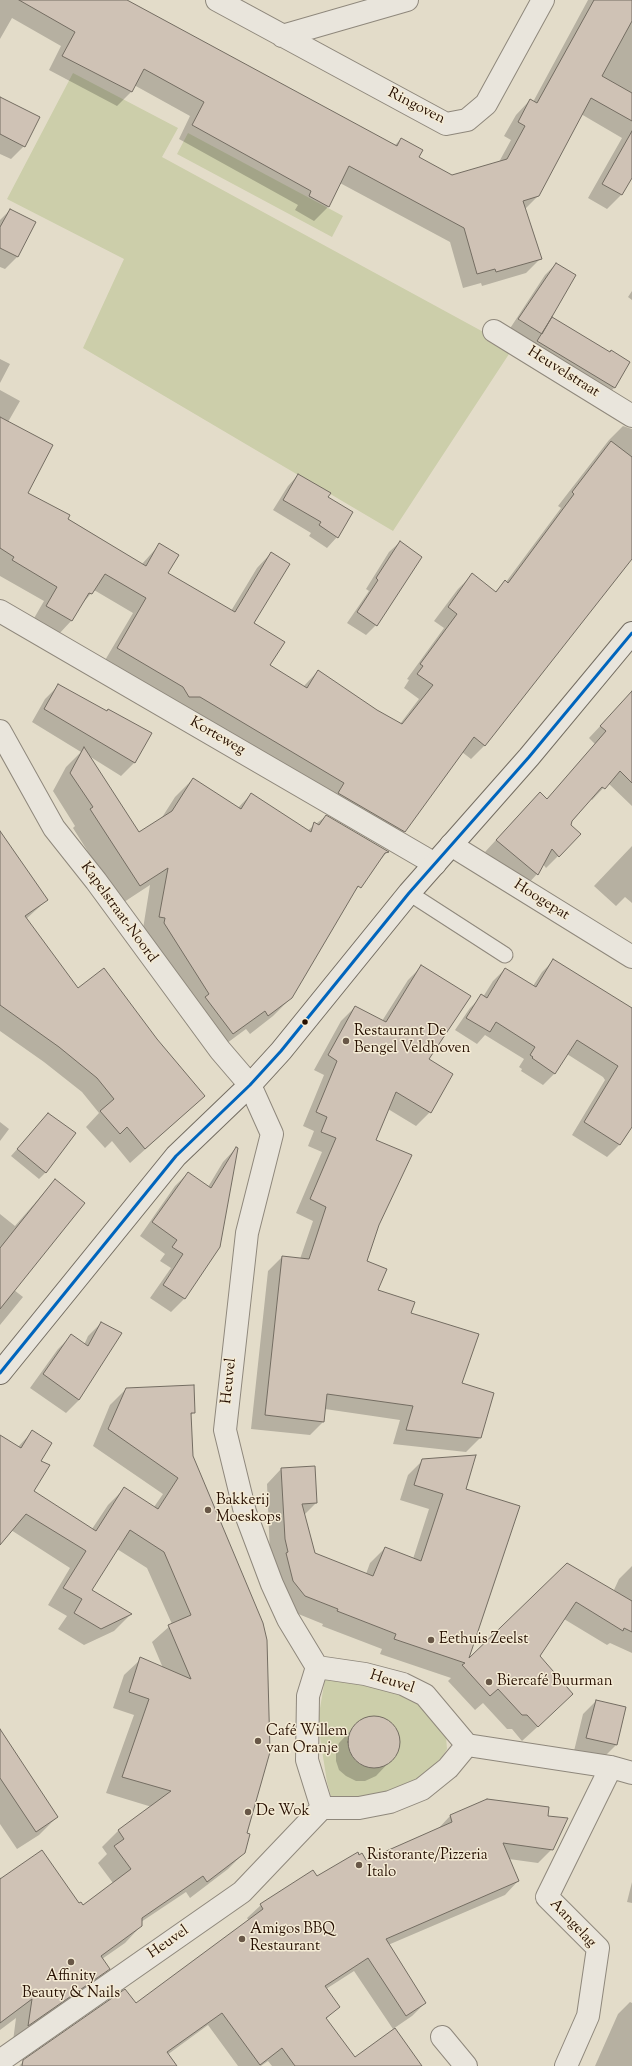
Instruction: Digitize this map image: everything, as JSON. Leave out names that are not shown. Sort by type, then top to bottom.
[{"type":"street","name":"Ringoven","points":[[216,0],[446,124],[467,120],[486,104],[543,0]]},
{"type":"street","points":[[282,36],[407,0]]},
{"type":"street","name":"Heuvelstraat","points":[[494,331],[632,416]]},
{"type":"street","name":"Korteweg","points":[[0,611],[435,864]]},
{"type":"street","points":[[0,1373],[176,1156],[250,1085],[281,1052],[409,893],[529,757],[632,633]]},
{"type":"street","name":"Kapelstraat-Noord","points":[[0,731],[54,828],[96,881],[220,1050],[250,1085]]},
{"type":"street","name":"Hoogepat","points":[[451,845],[632,957]]},
{"type":"street","name":"Heuvel","points":[[250,1085],[272,1134],[247,1233],[225,1430],[245,1512],[272,1584],[288,1619],[317,1667],[365,1674],[403,1684],[425,1695],[467,1745]]},
{"type":"street","points":[[317,1667],[308,1696],[307,1760],[322,1808],[359,1808],[390,1802],[422,1789],[448,1768],[467,1745],[611,1768],[632,1773]]},
{"type":"street","name":"Aangelag","points":[[566,2066],[588,2016],[598,1948],[547,1898],[611,1768]]},
{"type":"street","name":"Heuvel","points":[[0,2061],[242,1892],[322,1808]]},
{"type":"street","points":[[442,2037],[466,2066]]},
{"type":"lane","points":[[409,893],[505,955]]},
{"type":"green space","points":[[73,73],[178,128],[162,157],[489,335],[486,340],[509,354],[393,531],[83,348],[124,259],[7,199]]},
{"type":"green space","points":[[188,133],[343,216],[332,237],[177,154]]},
{"type":"green space","points":[[325,1679],[386,1688],[418,1704],[429,1713],[446,1737],[447,1749],[442,1757],[422,1776],[408,1785],[380,1796],[332,1800],[327,1782],[319,1731],[319,1714]]},
{"type":"building","points":[[19,0],[127,0],[397,146],[401,138],[423,150],[419,157],[452,175],[507,159],[525,126],[518,122],[530,99],[537,103],[594,0],[632,0],[632,21],[602,76],[632,93],[632,121],[591,98],[539,196],[523,201],[542,259],[496,272],[495,269],[477,274],[464,228],[349,166],[329,207],[309,196],[311,191],[192,125],[204,102],[144,69],[132,92],[62,56],[75,32]]},
{"type":"building","points":[[0,97],[40,117],[25,147],[0,134]]},
{"type":"building","points":[[632,131],[632,178],[622,195],[602,184]]},
{"type":"building","points":[[10,209],[36,222],[18,257],[0,248],[0,227]]},
{"type":"building","points":[[556,263],[576,275],[542,334],[518,319]]},
{"type":"building","points":[[552,317],[610,352],[611,350],[630,362],[615,388],[537,341]]},
{"type":"building","points":[[0,417],[53,445],[28,493],[70,515],[68,519],[146,566],[159,543],[179,555],[168,573],[235,612],[271,552],[290,564],[254,623],[285,642],[270,665],[307,688],[318,670],[377,710],[402,724],[433,685],[417,674],[423,666],[420,664],[457,614],[448,607],[472,573],[496,592],[505,580],[508,583],[574,494],[572,492],[611,441],[632,457],[632,559],[485,746],[474,737],[405,832],[338,793],[344,783],[200,697],[189,697],[183,687],[117,648],[146,598],[105,574],[92,594],[89,593],[72,621],[46,606],[57,587],[12,560],[14,557],[0,548]]},
{"type":"building","points":[[298,474],[331,493],[328,497],[353,512],[338,538],[319,525],[321,522],[283,500]]},
{"type":"building","points":[[400,541],[422,557],[377,626],[357,612],[378,580],[376,578]]},
{"type":"building","points":[[58,684],[107,711],[108,709],[152,733],[135,763],[44,709]]},
{"type":"building","points":[[632,691],[632,783],[620,771],[605,789],[602,787],[572,821],[571,825],[581,834],[559,857],[552,849],[538,875],[496,840],[540,792],[547,799],[606,731],[600,726]]},
{"type":"building","points":[[84,747],[139,832],[172,811],[193,778],[241,809],[251,793],[311,832],[314,822],[319,825],[326,815],[389,852],[385,853],[361,888],[358,886],[292,998],[268,1016],[265,1011],[233,1034],[205,997],[209,994],[164,923],[165,918],[159,917],[168,868],[140,886],[90,809],[93,807],[70,773]]},
{"type":"building","points":[[0,831],[48,900],[25,916],[78,988],[104,968],[157,1039],[205,1096],[145,1149],[127,1127],[120,1134],[100,1111],[114,1099],[97,1078],[59,1047],[0,1005]]},
{"type":"building","points":[[553,959],[632,1008],[632,1127],[620,1145],[584,1122],[618,1066],[577,1040],[555,1074],[532,1058],[533,1057],[530,1055],[535,1047],[496,1022],[490,1032],[466,1018],[481,994],[487,998],[505,968],[536,987]]},
{"type":"building","points":[[421,965],[471,996],[429,1059],[453,1074],[431,1113],[396,1092],[376,1140],[412,1155],[379,1225],[367,1261],[387,1269],[378,1290],[415,1302],[411,1313],[479,1334],[462,1383],[494,1393],[481,1438],[406,1430],[413,1406],[327,1394],[324,1422],[265,1415],[282,1256],[309,1259],[326,1207],[310,1199],[336,1138],[321,1132],[327,1117],[316,1112],[337,1061],[328,1055],[355,1006],[386,1022]]},
{"type":"building","points":[[48,1113],[76,1133],[46,1173],[17,1149]]},
{"type":"building","points":[[236,1147],[238,1148],[220,1247],[185,1299],[163,1285],[183,1254],[172,1247],[177,1240],[152,1222],[188,1172],[211,1188]]},
{"type":"building","points":[[55,1179],[85,1203],[0,1309],[0,1248]]},
{"type":"building","points":[[101,1322],[122,1333],[79,1400],[43,1374],[71,1334],[88,1346]]},
{"type":"building","points":[[194,1385],[195,1413],[191,1413],[193,1456],[263,1623],[267,1640],[270,1752],[247,1833],[250,1834],[245,1853],[207,1882],[203,1876],[142,1918],[142,1926],[101,1956],[110,1969],[28,2026],[32,1999],[0,2023],[0,1879],[42,1850],[79,1903],[81,1902],[83,1905],[131,1869],[114,1846],[124,1839],[118,1830],[171,1791],[122,1777],[149,1699],[129,1692],[140,1657],[191,1679],[168,1625],[191,1615],[164,1552],[130,1530],[92,1590],[132,1614],[101,1629],[74,1613],[82,1599],[63,1588],[86,1551],[26,1514],[0,1545],[0,1435],[21,1448],[32,1430],[52,1443],[41,1461],[50,1465],[34,1491],[96,1531],[124,1487],[158,1509],[178,1478],[108,1429],[126,1388]]},
{"type":"building","points":[[476,1455],[466,1489],[520,1506],[469,1658],[567,1563],[632,1601],[632,1632],[624,1628],[623,1631],[576,1602],[540,1656],[573,1694],[538,1727],[527,1715],[522,1715],[498,1689],[490,1696],[462,1665],[465,1663],[394,1639],[396,1634],[337,1611],[338,1609],[305,1596],[293,1581],[286,1553],[288,1552],[285,1539],[281,1468],[315,1466],[317,1503],[302,1504],[315,1553],[373,1576],[385,1547],[421,1561],[443,1494],[414,1485],[422,1459]]},
{"type":"building","points":[[596,1700],[626,1707],[617,1745],[586,1738]]},
{"type":"building","points":[[374,1716],[388,1720],[396,1728],[400,1742],[396,1756],[388,1764],[374,1768],[360,1764],[352,1756],[348,1742],[352,1728],[360,1720]]},
{"type":"building","points":[[0,1729],[58,1817],[36,1832],[0,1778]]},
{"type":"building","points":[[487,1799],[549,1807],[548,1816],[568,1818],[553,1850],[503,1843],[519,1881],[386,1939],[426,2003],[406,2016],[368,1958],[325,1986],[340,2007],[326,2018],[355,2057],[395,2028],[422,2066],[295,2066],[282,2048],[260,2065],[222,2013],[167,2052],[177,2066],[22,2066],[23,2060],[125,1989],[136,2003],[263,1909],[260,1904],[313,1870],[317,1876],[358,1852],[359,1855],[362,1853],[366,1860],[452,1822],[450,1815]]},
{"type":"transit line","points":[[0,1373],[176,1156],[250,1085],[281,1051],[409,893],[529,757],[632,633]]},
{"type":"place","name":"Restaurant De Bengel Veldhoven","points":[[346,1041]]},
{"type":"place","name":"Bakkerij Moeskops","points":[[208,1510]]},
{"type":"place","name":"Eethuis Zeelst","points":[[431,1640]]},
{"type":"place","name":"Biercafé Buurman","points":[[489,1682]]},
{"type":"place","name":"Café Willem van Oranje","points":[[258,1741]]},
{"type":"place","name":"De Wok","points":[[248,1812]]},
{"type":"place","name":"Ristorante/Pizzeria Italo","points":[[359,1865]]},
{"type":"place","name":"Amigos BBQ Restaurant","points":[[242,1939]]},
{"type":"place","name":"Affinity Beauty & Nails","points":[[71,1962]]}]
